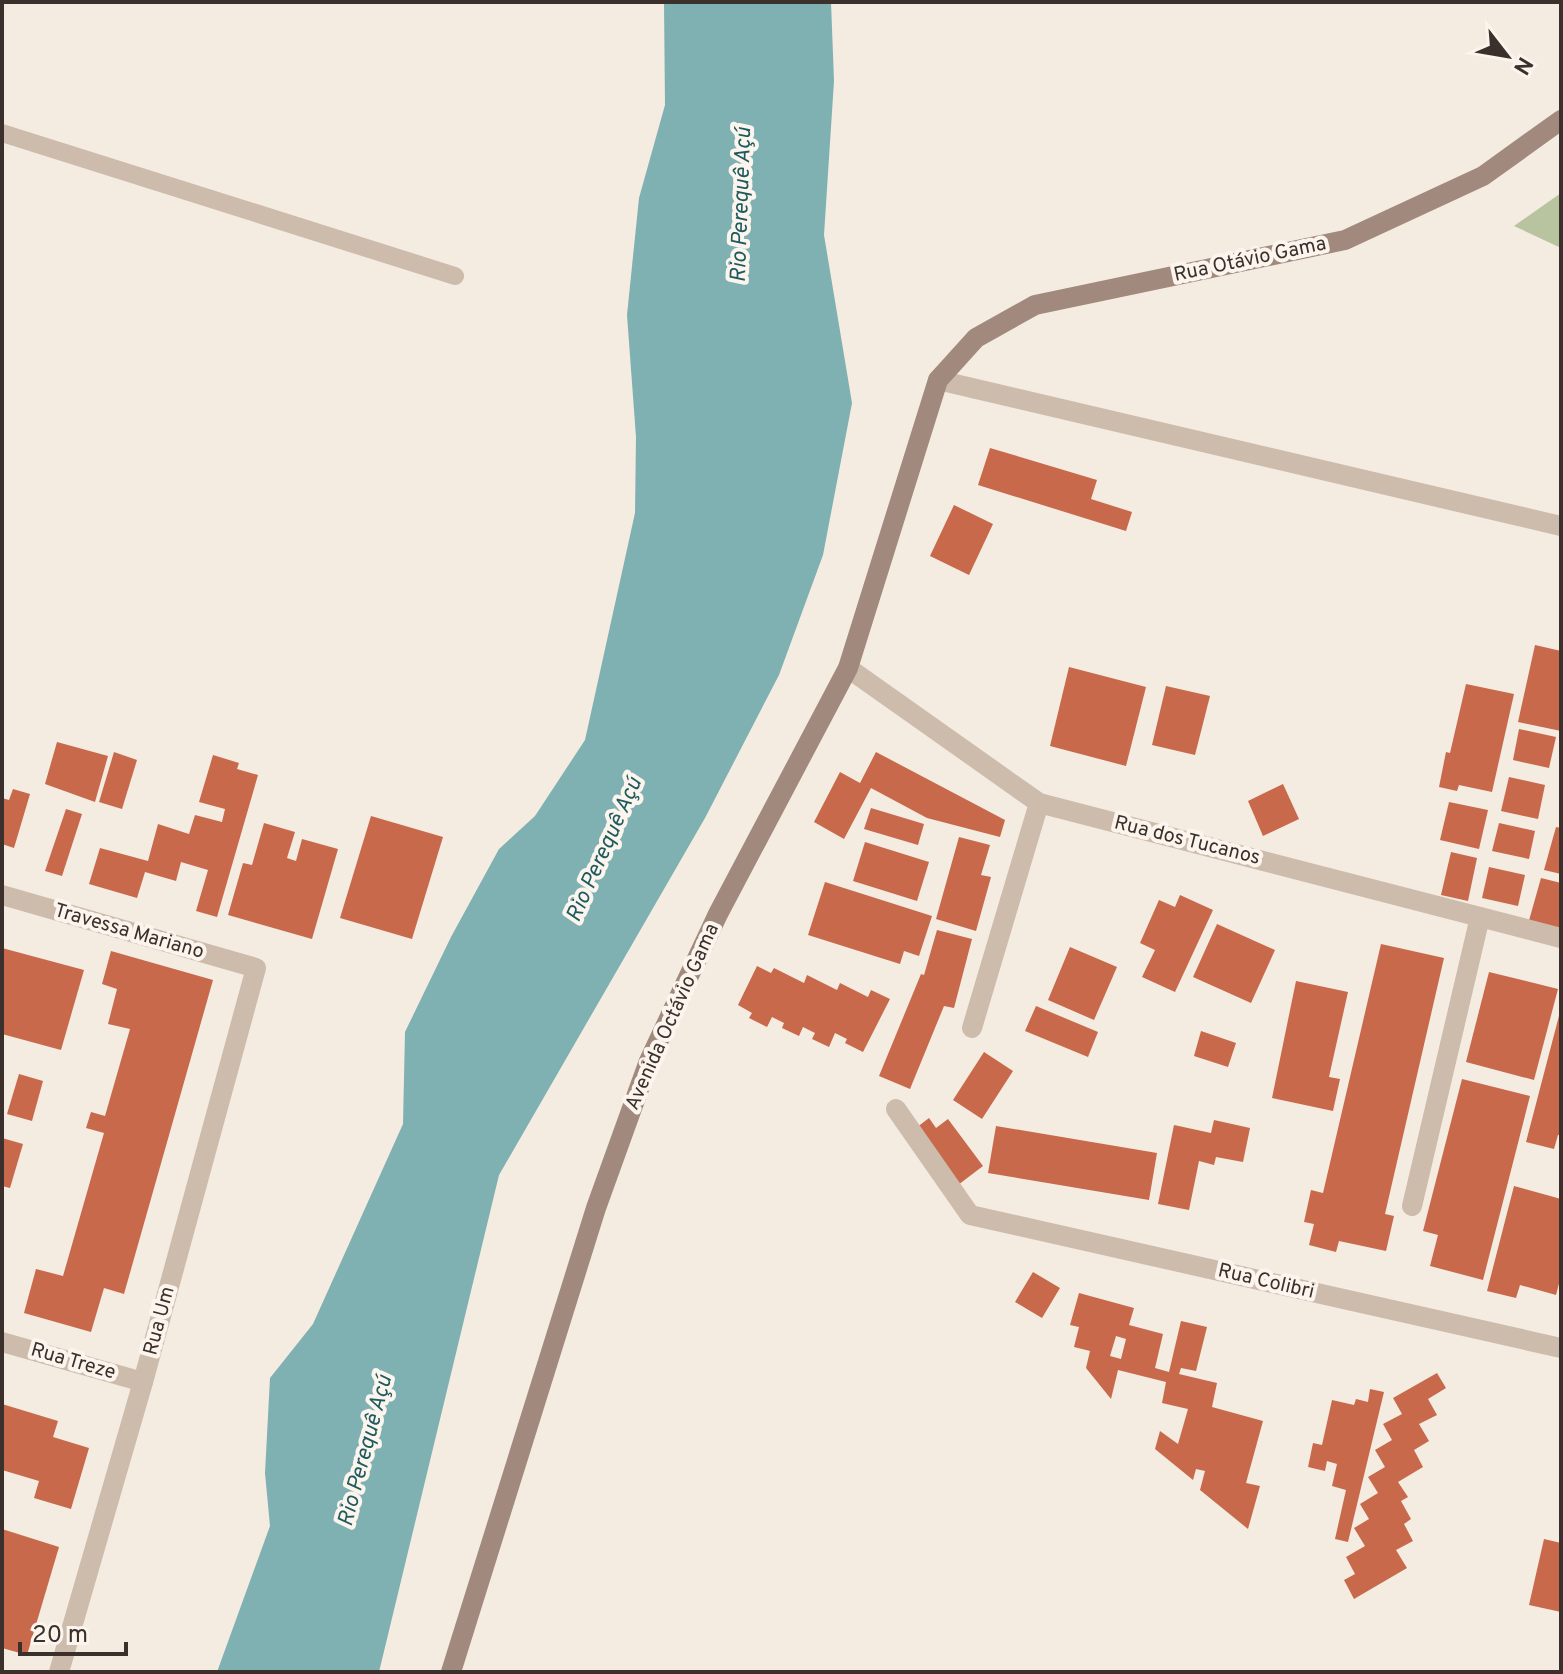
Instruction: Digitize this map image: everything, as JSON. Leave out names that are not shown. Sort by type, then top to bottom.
[{"type":"street","name":"Rua Otávio Gama","points":[[938,380],[976,338],[1035,305],[1345,240],[1483,176],[1561,120]]},
{"type":"street","points":[[938,380],[1561,526]]},
{"type":"street","name":"Avenida Octávio Gama","points":[[451,1672],[596,1208],[649,1061],[718,914],[848,668],[938,380]]},
{"type":"street","name":"Rua dos Tucanos","points":[[848,668],[1039,803],[1561,938]]},
{"type":"street","points":[[972,1028],[1039,803]]},
{"type":"street","name":"Travessa Mariano","points":[[2,895],[256,968]]},
{"type":"street","points":[[1412,1206],[1480,917]]},
{"type":"street","name":"Rua Um","points":[[59,1672],[143,1382],[256,968]]},
{"type":"street","name":"Rua Colibri","points":[[896,1109],[970,1215],[1561,1348]]},
{"type":"street","name":"Rua Treze","points":[[2,1342],[143,1382]]},
{"type":"lane","points":[[2,133],[455,276]]},
{"type":"green space","points":[[1561,193],[1561,248],[1514,226]]},
{"type":"water","name":"Rio Perequê Açú","points":[[664,2],[831,2],[834,81],[824,235],[852,403],[823,555],[779,675],[705,818],[499,1175],[379,1672],[217,1672],[270,1526],[265,1473],[270,1378],[313,1324],[403,1124],[405,1032],[451,937],[499,849],[535,816],[585,740],[635,513],[636,437],[627,315],[639,198],[665,105]]},
{"type":"building","points":[[990,448],[1097,480],[1091,499],[1132,512],[1126,531],[978,485]]},
{"type":"building","points":[[954,505],[993,524],[969,575],[930,556]]},
{"type":"building","points":[[1535,645],[1561,651],[1561,731],[1518,722]]},
{"type":"building","points":[[1069,667],[1146,687],[1126,766],[1050,746]]},
{"type":"building","points":[[1466,684],[1514,694],[1492,792],[1459,785],[1457,791],[1439,787]]},
{"type":"building","points":[[1166,686],[1210,696],[1195,755],[1152,745]]},
{"type":"building","points":[[1519,729],[1556,737],[1549,768],[1513,760]]},
{"type":"building","points":[[57,742],[108,756],[95,802],[45,784]]},
{"type":"building","points":[[114,752],[137,760],[122,809],[99,802]]},
{"type":"building","points":[[876,752],[1005,820],[1000,837],[927,818],[871,788],[844,839],[814,822],[840,772],[860,783]]},
{"type":"building","points":[[213,755],[239,763],[237,769],[258,775],[217,917],[196,911],[208,870],[181,862],[176,881],[145,872],[137,898],[89,884],[100,848],[148,861],[158,824],[189,834],[195,815],[222,822],[225,809],[199,802]]},
{"type":"building","points":[[1509,777],[1545,785],[1538,819],[1501,811]]},
{"type":"building","points":[[1283,784],[1299,819],[1263,836],[1248,801]]},
{"type":"building","points":[[13,789],[30,794],[14,848],[2,844],[2,798],[9,800]]},
{"type":"building","points":[[1449,802],[1488,810],[1479,849],[1440,840]]},
{"type":"building","points":[[871,808],[924,824],[918,845],[864,829]]},
{"type":"building","points":[[66,809],[82,814],[62,876],[45,871]]},
{"type":"building","points":[[371,816],[443,837],[412,939],[340,918]]},
{"type":"building","points":[[264,823],[295,832],[287,858],[296,861],[302,839],[338,849],[312,939],[228,915],[243,863],[252,865]]},
{"type":"building","points":[[1499,823],[1535,831],[1529,859],[1492,851]]},
{"type":"building","points":[[1556,827],[1561,828],[1561,874],[1544,870]]},
{"type":"building","points":[[959,837],[990,845],[981,875],[991,877],[976,931],[936,919]]},
{"type":"building","points":[[865,842],[929,862],[917,901],[853,881]]},
{"type":"building","points":[[1451,852],[1477,858],[1468,901],[1441,895]]},
{"type":"building","points":[[1489,867],[1525,875],[1518,906],[1482,898]]},
{"type":"building","points":[[1541,878],[1561,883],[1561,933],[1528,924]]},
{"type":"building","points":[[825,882],[932,916],[919,956],[904,951],[900,964],[808,935]]},
{"type":"building","points":[[1180,895],[1213,910],[1175,992],[1142,977],[1155,950],[1140,943],[1159,900],[1175,907]]},
{"type":"building","points":[[1217,924],[1275,950],[1251,1003],[1193,977]]},
{"type":"building","points":[[937,930],[972,939],[954,1008],[944,1006],[910,1089],[879,1076],[921,974],[924,975]]},
{"type":"building","points":[[1381,944],[1444,958],[1385,1214],[1394,1216],[1386,1251],[1339,1241],[1336,1252],[1309,1245],[1314,1224],[1304,1222],[1311,1190],[1323,1193]]},
{"type":"building","points":[[1070,947],[1117,967],[1094,1020],[1048,1000]]},
{"type":"building","points":[[2,948],[84,970],[61,1050],[2,1034]]},
{"type":"building","points":[[111,951],[213,980],[124,1294],[104,1288],[91,1332],[24,1313],[36,1269],[63,1276],[104,1133],[86,1128],[91,1112],[105,1116],[130,1029],[108,1024],[117,989],[102,984]]},
{"type":"building","points":[[757,966],[771,973],[774,968],[804,983],[807,975],[837,990],[840,983],[868,997],[871,990],[890,999],[863,1052],[845,1043],[847,1039],[835,1033],[829,1047],[812,1039],[815,1033],[803,1027],[799,1036],[782,1028],[784,1023],[772,1017],[767,1027],[749,1018],[752,1013],[738,1005]]},
{"type":"building","points":[[1489,972],[1558,989],[1534,1080],[1466,1062]]},
{"type":"building","points":[[1296,981],[1348,992],[1329,1077],[1340,1079],[1333,1111],[1272,1098]]},
{"type":"building","points":[[1036,1006],[1098,1032],[1088,1057],[1025,1031]]},
{"type":"building","points":[[1560,1012],[1561,1135],[1558,1135],[1554,1149],[1526,1142]]},
{"type":"building","points":[[1201,1031],[1236,1043],[1228,1067],[1194,1056]]},
{"type":"building","points":[[984,1052],[1013,1071],[982,1119],[953,1100]]},
{"type":"building","points":[[19,1074],[43,1081],[32,1121],[7,1114]]},
{"type":"building","points":[[1462,1079],[1530,1096],[1483,1280],[1430,1266],[1438,1235],[1423,1231]]},
{"type":"building","points":[[929,1118],[936,1128],[948,1119],[983,1166],[958,1185],[916,1128]]},
{"type":"building","points":[[1214,1120],[1250,1128],[1243,1162],[1216,1157],[1214,1165],[1199,1161],[1189,1210],[1158,1204],[1174,1125],[1211,1133]]},
{"type":"building","points":[[996,1126],[1157,1153],[1149,1200],[988,1173]]},
{"type":"building","points":[[2,1138],[23,1144],[10,1188],[2,1186]]},
{"type":"building","points":[[1514,1186],[1561,1199],[1561,1276],[1556,1295],[1520,1285],[1516,1298],[1487,1291]]},
{"type":"building","points":[[1033,1272],[1060,1288],[1042,1318],[1015,1302]]},
{"type":"building","points":[[1079,1293],[1134,1308],[1129,1325],[1163,1334],[1155,1368],[1169,1372],[1181,1321],[1207,1327],[1196,1371],[1181,1368],[1179,1374],[1217,1383],[1212,1407],[1263,1421],[1246,1483],[1260,1486],[1248,1529],[1200,1490],[1205,1471],[1196,1469],[1193,1480],[1155,1449],[1160,1431],[1178,1444],[1188,1409],[1162,1403],[1166,1382],[1118,1370],[1111,1399],[1086,1368],[1090,1351],[1074,1347],[1079,1327],[1070,1325]],"holes":[[[1116,1336],[1126,1339],[1121,1359],[1110,1356]]]},
{"type":"building","points":[[1437,1373],[1446,1388],[1428,1399],[1437,1415],[1419,1424],[1429,1441],[1414,1450],[1423,1467],[1398,1482],[1408,1497],[1401,1501],[1411,1519],[1404,1524],[1413,1541],[1396,1550],[1407,1568],[1354,1599],[1344,1580],[1355,1574],[1346,1557],[1365,1546],[1354,1528],[1369,1519],[1360,1504],[1378,1493],[1368,1477],[1385,1467],[1375,1450],[1392,1440],[1383,1424],[1402,1414],[1393,1398]]},
{"type":"building","points":[[1370,1389],[1384,1392],[1348,1542],[1335,1539],[1346,1490],[1332,1486],[1337,1464],[1327,1461],[1325,1471],[1308,1467],[1313,1443],[1322,1445],[1332,1400],[1354,1405],[1356,1399],[1368,1402]]},
{"type":"building","points":[[2,1404],[58,1421],[53,1437],[89,1448],[71,1509],[34,1498],[39,1481],[2,1470]]},
{"type":"building","points":[[2,1529],[59,1547],[27,1655],[2,1648]]},
{"type":"building","points":[[1544,1539],[1561,1543],[1561,1612],[1529,1605]]}]
